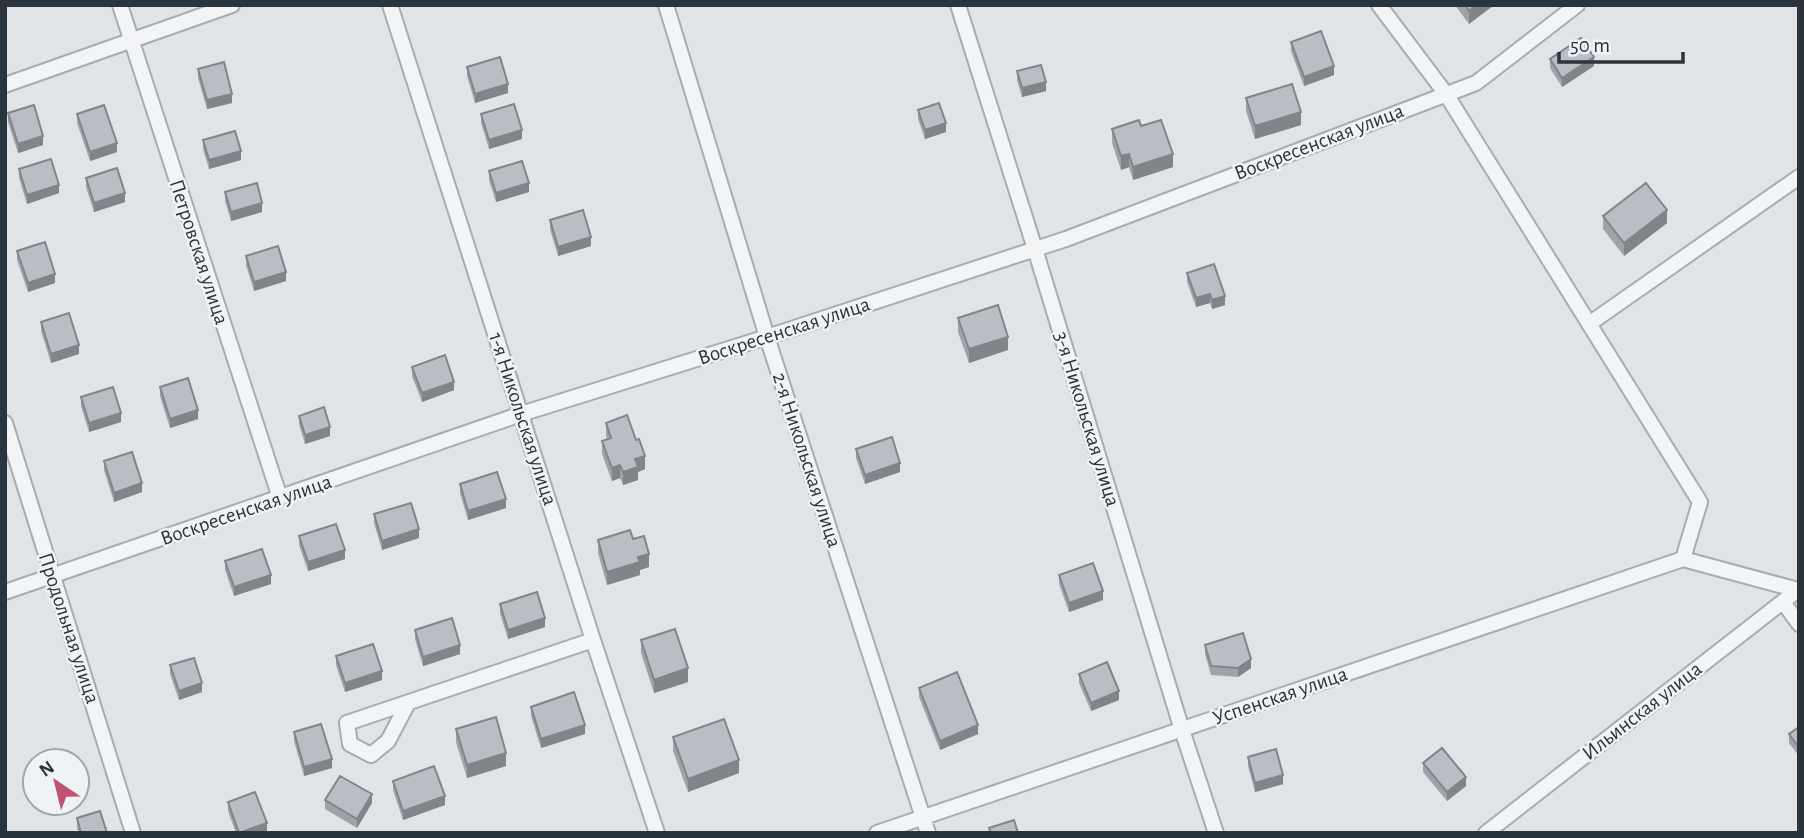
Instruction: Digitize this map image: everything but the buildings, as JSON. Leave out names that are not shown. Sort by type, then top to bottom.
[{"type":"street","name":"Петровская улица","points":[[120,5],[280,498]]},
{"type":"street","points":[[5,85],[232,5]]},
{"type":"street","name":"1-я Никольская улица","points":[[390,5],[657,833]]},
{"type":"street","name":"2-я Никольская улица","points":[[666,5],[767,337],[928,833]]},
{"type":"street","name":"3-я Никольская улица","points":[[958,5],[1216,833]]},
{"type":"street","points":[[1379,5],[1446,94],[1700,502],[1683,559],[1798,589]]},
{"type":"street","name":"Воскресенская улица","points":[[5,592],[521,414],[767,337],[1079,234],[1476,83],[1577,5]]},
{"type":"street","points":[[1589,324],[1799,177]]},
{"type":"street","name":"Продольная улица","points":[[5,423],[133,833]]},
{"type":"street","name":"Успенская улица","points":[[877,833],[1683,559]]},
{"type":"street","name":"Ильинская улица","points":[[1486,833],[1798,589]]},
{"type":"street","points":[[1783,602],[1799,624]]},
{"type":"street","points":[[408,703],[593,640]]}]
